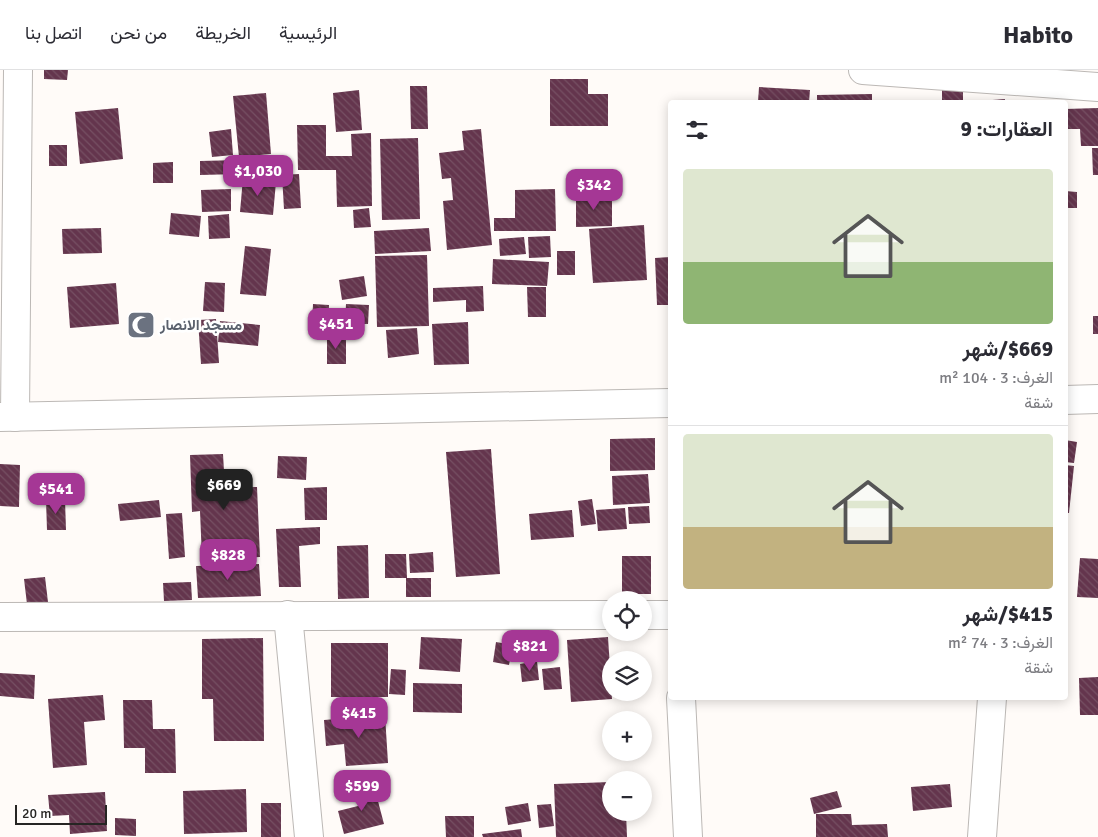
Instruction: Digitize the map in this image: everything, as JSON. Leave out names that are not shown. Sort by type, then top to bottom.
[{"type":"street","points":[[18,70],[8,417],[668,403]]},
{"type":"street","points":[[863,70],[1098,87]]},
{"type":"street","points":[[1068,400],[1098,399]]},
{"type":"street","points":[[288,615],[309,837]]},
{"type":"street","points":[[0,617],[602,615]]},
{"type":"street","points":[[652,615],[668,615]]},
{"type":"street","points":[[681,700],[688,837]]},
{"type":"street","points":[[982,837],[992,700]]},
{"type":"building","points":[[44,70],[68,70],[67,80],[44,79]]},
{"type":"building","points":[[550,79],[588,79],[588,94],[608,94],[608,126],[550,126]]},
{"type":"building","points":[[942,83],[963,84],[963,100],[942,100]]},
{"type":"building","points":[[410,86],[427,86],[428,129],[411,129]]},
{"type":"building","points":[[759,87],[810,90],[809,100],[758,100]]},
{"type":"building","points":[[359,90],[362,130],[336,132],[333,93]]},
{"type":"building","points":[[266,93],[271,154],[239,157],[233,96]]},
{"type":"building","points":[[872,94],[872,100],[817,100],[817,95]]},
{"type":"building","points":[[118,108],[123,159],[80,164],[75,112]]},
{"type":"building","points":[[1098,108],[1098,146],[1081,146],[1080,129],[1068,129],[1068,109]]},
{"type":"building","points":[[297,125],[326,125],[326,156],[352,156],[351,134],[371,133],[372,206],[337,207],[336,170],[298,170]]},
{"type":"building","points":[[231,129],[233,155],[212,157],[209,132]]},
{"type":"building","points":[[481,129],[492,245],[447,250],[443,201],[453,200],[451,178],[442,179],[439,153],[464,150],[462,131]]},
{"type":"building","points":[[418,138],[420,219],[382,220],[380,139]]},
{"type":"building","points":[[49,145],[67,145],[67,166],[49,166]]},
{"type":"building","points":[[1092,148],[1098,148],[1098,175],[1093,175]]},
{"type":"building","points":[[240,160],[240,174],[200,175],[200,161]]},
{"type":"building","points":[[173,162],[173,183],[153,183],[153,163]]},
{"type":"building","points":[[299,174],[301,208],[284,209],[282,175]]},
{"type":"building","points":[[243,178],[276,182],[273,215],[240,212]]},
{"type":"building","points":[[231,189],[231,211],[202,212],[201,190]]},
{"type":"building","points":[[555,189],[556,231],[494,231],[494,218],[515,218],[515,190]]},
{"type":"building","points":[[1068,191],[1077,192],[1077,208],[1068,208]]},
{"type":"building","points":[[576,196],[612,196],[612,226],[576,227]]},
{"type":"building","points":[[369,208],[371,227],[354,228],[353,210]]},
{"type":"building","points":[[171,213],[201,216],[199,237],[169,234]]},
{"type":"building","points":[[229,214],[230,238],[209,239],[208,216]]},
{"type":"building","points":[[644,225],[647,280],[593,283],[589,229]]},
{"type":"building","points":[[101,228],[102,253],[63,254],[62,229]]},
{"type":"building","points":[[429,228],[431,251],[375,254],[374,231]]},
{"type":"building","points":[[550,236],[551,257],[529,258],[528,237]]},
{"type":"building","points":[[524,237],[526,254],[500,256],[499,239]]},
{"type":"building","points":[[245,246],[271,249],[266,296],[240,294]]},
{"type":"building","points":[[557,251],[575,251],[575,275],[557,275]]},
{"type":"building","points":[[427,255],[429,326],[377,327],[375,256]]},
{"type":"building","points":[[668,257],[668,305],[657,305],[655,258]]},
{"type":"building","points":[[493,259],[549,262],[547,286],[492,284]]},
{"type":"building","points":[[364,276],[367,296],[342,300],[339,280]]},
{"type":"building","points":[[205,282],[225,283],[224,312],[203,311]]},
{"type":"building","points":[[116,283],[119,324],[70,328],[67,287]]},
{"type":"building","points":[[483,286],[484,311],[466,312],[466,300],[433,302],[433,288]]},
{"type":"building","points":[[527,287],[546,287],[546,317],[528,317]]},
{"type":"building","points":[[313,304],[329,305],[328,326],[312,326]]},
{"type":"building","points":[[346,304],[369,305],[368,324],[345,324]]},
{"type":"building","points":[[1093,316],[1098,316],[1098,334],[1093,334]]},
{"type":"building","points":[[216,319],[219,363],[201,364],[198,320]]},
{"type":"building","points":[[220,321],[260,325],[258,346],[218,342]]},
{"type":"building","points":[[468,322],[469,364],[434,365],[432,324]]},
{"type":"building","points":[[417,328],[419,354],[388,358],[386,330]]},
{"type":"building","points":[[327,335],[346,335],[346,364],[327,364]]},
{"type":"building","points":[[655,438],[655,470],[610,471],[610,439]]},
{"type":"building","points":[[1068,440],[1077,442],[1074,463],[1068,462]]},
{"type":"building","points":[[491,449],[500,574],[456,577],[446,452]]},
{"type":"building","points":[[223,454],[225,488],[257,487],[260,557],[202,559],[200,511],[192,512],[190,455]]},
{"type":"building","points":[[278,456],[307,457],[306,480],[277,478]]},
{"type":"building","points":[[0,464],[20,465],[19,507],[0,506]]},
{"type":"building","points":[[1068,465],[1074,466],[1068,513]]},
{"type":"building","points":[[648,474],[650,503],[613,505],[612,476]]},
{"type":"building","points":[[327,487],[327,520],[305,520],[304,488]]},
{"type":"building","points":[[592,499],[596,524],[581,526],[578,501]]},
{"type":"building","points":[[46,500],[65,500],[66,530],[47,530]]},
{"type":"building","points":[[159,500],[161,517],[120,521],[118,504]]},
{"type":"building","points":[[649,506],[650,523],[629,524],[628,507]]},
{"type":"building","points":[[625,508],[627,529],[598,531],[596,510]]},
{"type":"building","points":[[572,510],[574,537],[531,540],[529,514]]},
{"type":"building","points":[[182,513],[185,557],[169,559],[166,514]]},
{"type":"building","points":[[320,527],[320,544],[299,546],[301,587],[279,587],[276,529]]},
{"type":"building","points":[[368,545],[369,598],[338,599],[337,546]]},
{"type":"building","points":[[433,552],[434,572],[410,573],[409,554]]},
{"type":"building","points":[[385,554],[406,554],[407,578],[385,578]]},
{"type":"building","points":[[622,556],[651,556],[651,591],[622,591]]},
{"type":"building","points":[[1080,558],[1098,559],[1098,598],[1077,597]]},
{"type":"building","points":[[259,564],[261,596],[198,598],[196,566]]},
{"type":"building","points":[[45,577],[48,602],[27,604],[24,579]]},
{"type":"building","points":[[406,578],[431,578],[431,597],[406,597]]},
{"type":"building","points":[[191,582],[192,600],[164,601],[163,583]]},
{"type":"building","points":[[421,637],[462,639],[460,672],[419,669]]},
{"type":"building","points":[[602,637],[602,641],[608,641],[609,651],[602,651],[602,700],[571,702],[567,640]]},
{"type":"building","points":[[263,638],[264,741],[214,741],[213,699],[202,699],[202,639]]},
{"type":"building","points":[[496,642],[513,645],[509,665],[493,662]]},
{"type":"building","points":[[331,643],[388,643],[388,697],[331,697]]},
{"type":"building","points":[[537,661],[539,680],[522,682],[520,664]]},
{"type":"building","points":[[560,667],[562,689],[544,690],[542,669]]},
{"type":"building","points":[[391,669],[406,670],[405,695],[389,694]]},
{"type":"building","points":[[0,673],[35,675],[34,699],[0,696]]},
{"type":"building","points":[[1098,677],[1098,715],[1080,715],[1079,678]]},
{"type":"building","points":[[413,683],[462,684],[462,713],[413,712]]},
{"type":"building","points":[[103,695],[105,720],[84,722],[87,765],[53,768],[48,699]]},
{"type":"building","points":[[123,700],[152,700],[153,729],[175,729],[176,773],[145,773],[145,748],[124,748]]},
{"type":"building","points":[[385,715],[388,763],[346,766],[344,744],[326,746],[324,720]]},
{"type":"building","points":[[602,782],[602,821],[626,821],[627,837],[556,837],[554,784]]},
{"type":"building","points":[[950,784],[952,807],[913,811],[911,787]]},
{"type":"building","points":[[374,786],[384,824],[344,834],[338,811],[358,806],[355,791]]},
{"type":"building","points":[[246,789],[247,832],[184,834],[183,791]]},
{"type":"building","points":[[837,791],[842,807],[814,814],[810,798]]},
{"type":"building","points":[[105,792],[107,831],[70,834],[69,815],[50,816],[48,795]]},
{"type":"building","points":[[261,803],[281,803],[281,837],[261,837]]},
{"type":"building","points":[[528,803],[531,821],[508,825],[505,807]]},
{"type":"building","points":[[551,804],[554,826],[539,828],[537,805]]},
{"type":"building","points":[[816,814],[851,814],[852,825],[887,824],[888,837],[816,837]]},
{"type":"building","points":[[445,816],[474,816],[474,837],[446,837]]},
{"type":"building","points":[[115,818],[136,819],[136,836],[115,835]]},
{"type":"building","points":[[521,829],[522,837],[483,837],[482,834]]},
{"type":"place","name":"مسجد الانصار","points":[[141,325]]}]
